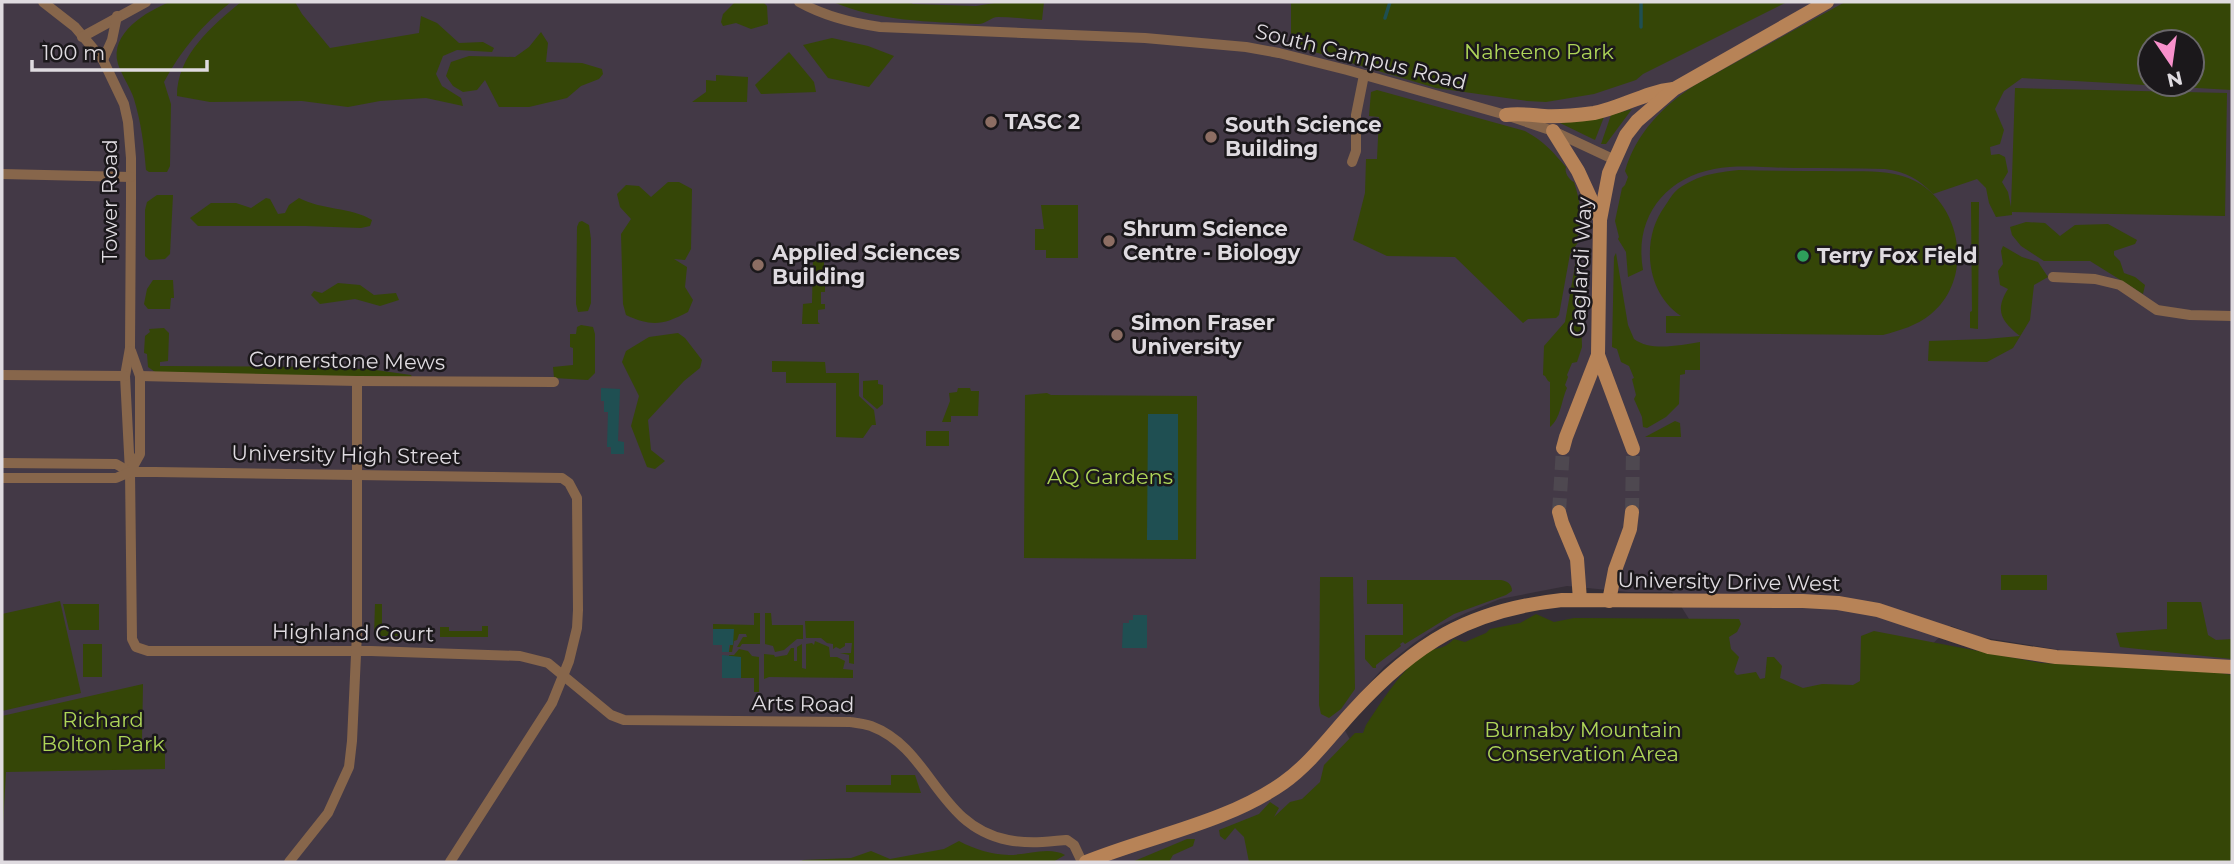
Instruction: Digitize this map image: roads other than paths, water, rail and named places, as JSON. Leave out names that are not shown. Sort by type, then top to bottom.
[{"type":"street","name":"Tower Road","points":[[43,2],[75,27],[103,60],[124,104],[128,122],[131,177],[130,348],[125,376],[130,472],[131,626],[136,647]]},
{"type":"street","points":[[82,37],[145,2]]},
{"type":"street","name":"South Campus Road","points":[[799,2],[825,15],[880,27],[1145,38],[1279,52],[1506,115],[1553,131],[1615,160]]},
{"type":"street","name":"Gaglardi Way","points":[[1563,448],[1598,355],[1600,220],[1603,195],[1609,173],[1626,135],[1674,89],[1828,2]]},
{"type":"street","points":[[103,60],[112,40],[117,16]]},
{"type":"street","points":[[1352,162],[1356,151],[1356,115],[1364,75]]},
{"type":"street","points":[[1506,115],[1519,113],[1570,116],[1594,113],[1657,91],[1674,89]]},
{"type":"street","points":[[1553,131],[1578,171],[1600,220]]},
{"type":"street","points":[[2,174],[131,177]]},
{"type":"street","points":[[2053,278],[2095,279],[2120,285],[2157,310],[2190,315],[2232,316]]},
{"type":"street","name":"Tower Road","points":[[130,348],[140,376],[140,454],[130,472]]},
{"type":"street","name":"Gaglardi Way","points":[[1598,355],[1633,449]]},
{"type":"street","points":[[2,375],[125,376]]},
{"type":"street","name":"Cornerstone Mews","points":[[140,376],[554,382]]},
{"type":"street","points":[[289,862],[328,813],[349,767],[356,652],[357,381]]},
{"type":"street","name":"University High Street","points":[[2,463],[116,464],[130,472]]},
{"type":"street","name":"University High Street","points":[[2,478],[116,478],[130,472],[562,478],[569,483],[577,498],[578,582],[577,628],[564,676]]},
{"type":"street","points":[[1559,512],[1595,600]]},
{"type":"street","points":[[1595,600],[1615,570],[1630,529],[1632,512]]},
{"type":"street","name":"University Drive West","points":[[1084,862],[1237,809],[1262,797],[1303,767],[1353,711],[1418,650],[1441,635],[1494,612],[1532,603],[1595,600],[1776,600],[1839,603],[1878,610],[1989,647],[2056,657],[2232,667]]},
{"type":"street","name":"Highland Court","points":[[136,647],[148,651],[520,656],[548,663],[564,676]]},
{"type":"street","points":[[450,862],[552,703],[564,676]]},
{"type":"street","name":"Arts Road","points":[[564,676],[611,715],[624,720],[850,722],[870,725],[902,744],[950,806],[963,818],[982,830],[1007,840],[1037,843],[1067,840],[1074,845],[1084,862]]},
{"type":"water","points":[[601,388],[620,389],[618,441],[624,442],[624,454],[611,454],[611,447],[607,447],[608,412],[604,412]]},
{"type":"water","points":[[1148,414],[1178,414],[1178,540],[1147,540]]},
{"type":"water","points":[[1133,615],[1147,615],[1147,648],[1122,648],[1123,623],[1133,620]]},
{"type":"water","points":[[713,629],[734,629],[733,645],[729,645],[729,652],[722,652],[722,645],[713,645]]},
{"type":"water","points":[[722,655],[741,657],[741,678],[722,678]]},
{"type":"waterway","points":[[1385,18],[1390,2]]},
{"type":"waterway","points":[[1641,2],[1641,27]]},
{"type":"tunnel","points":[[1559,512],[1563,448]]},
{"type":"tunnel","points":[[1632,512],[1633,449]]},
{"type":"place","name":"TASC 2","points":[[991,122]]},
{"type":"place","name":"South Science Building","points":[[1211,137]]},
{"type":"place","name":"Shrum Science Centre - Biology","points":[[1109,241]]},
{"type":"place","name":"Terry Fox Field","points":[[1803,256]]},
{"type":"place","name":"Applied Sciences Building","points":[[758,265]]},
{"type":"place","name":"Simon Fraser University","points":[[1117,335]]},
{"type":"park label","name":"Naheeno Park","points":[[1539,52]]},
{"type":"park label","name":"AQ Gardens","points":[[1110,477]]},
{"type":"park label","name":"Richard Bolton Park","points":[[103,732]]},
{"type":"park label","name":"Burnaby Mountain Conservation Area","points":[[1583,742]]}]
